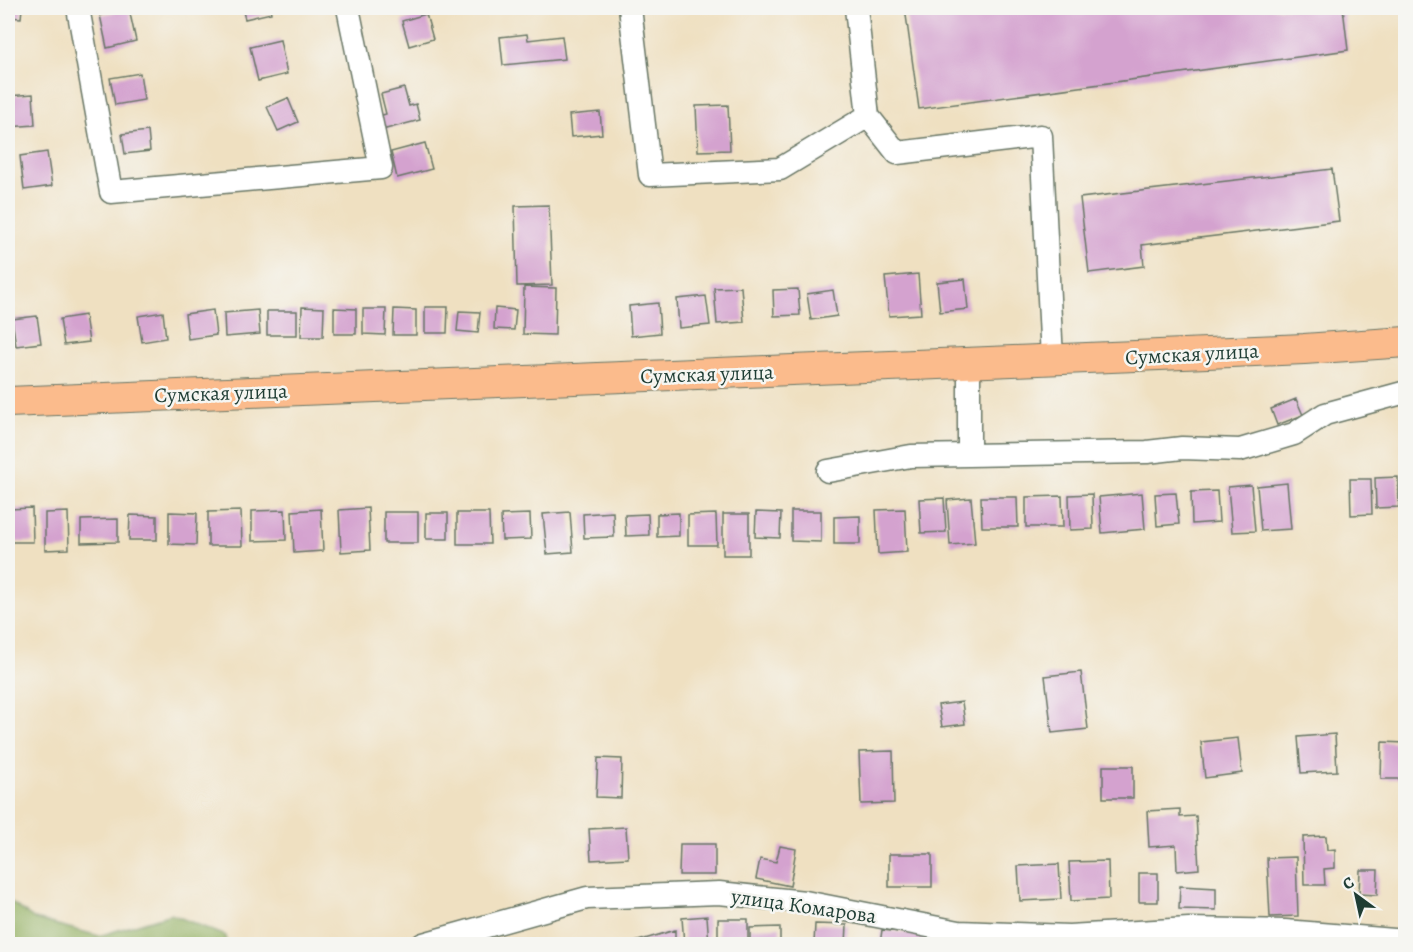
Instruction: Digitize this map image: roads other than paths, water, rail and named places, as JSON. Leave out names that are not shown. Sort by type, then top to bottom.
[{"type":"main road","name":"Сумская улица","points":[[8,402],[1052,360],[1406,342]]},
{"type":"street","points":[[78,8],[111,192],[381,168],[348,8]]},
{"type":"street","points":[[630,8],[650,175],[780,169],[868,116]]},
{"type":"street","points":[[856,8],[868,116],[897,153],[1041,136],[1052,360]]},
{"type":"street","points":[[969,363],[969,455]]},
{"type":"street","points":[[828,471],[911,456],[1147,452],[1182,448],[1240,450],[1294,434],[1325,414],[1406,392]]},
{"type":"street","name":"улица Комарова","points":[[423,945],[587,898],[719,894],[805,902],[959,932],[1069,936],[1199,929],[1285,931],[1406,942]]}]
